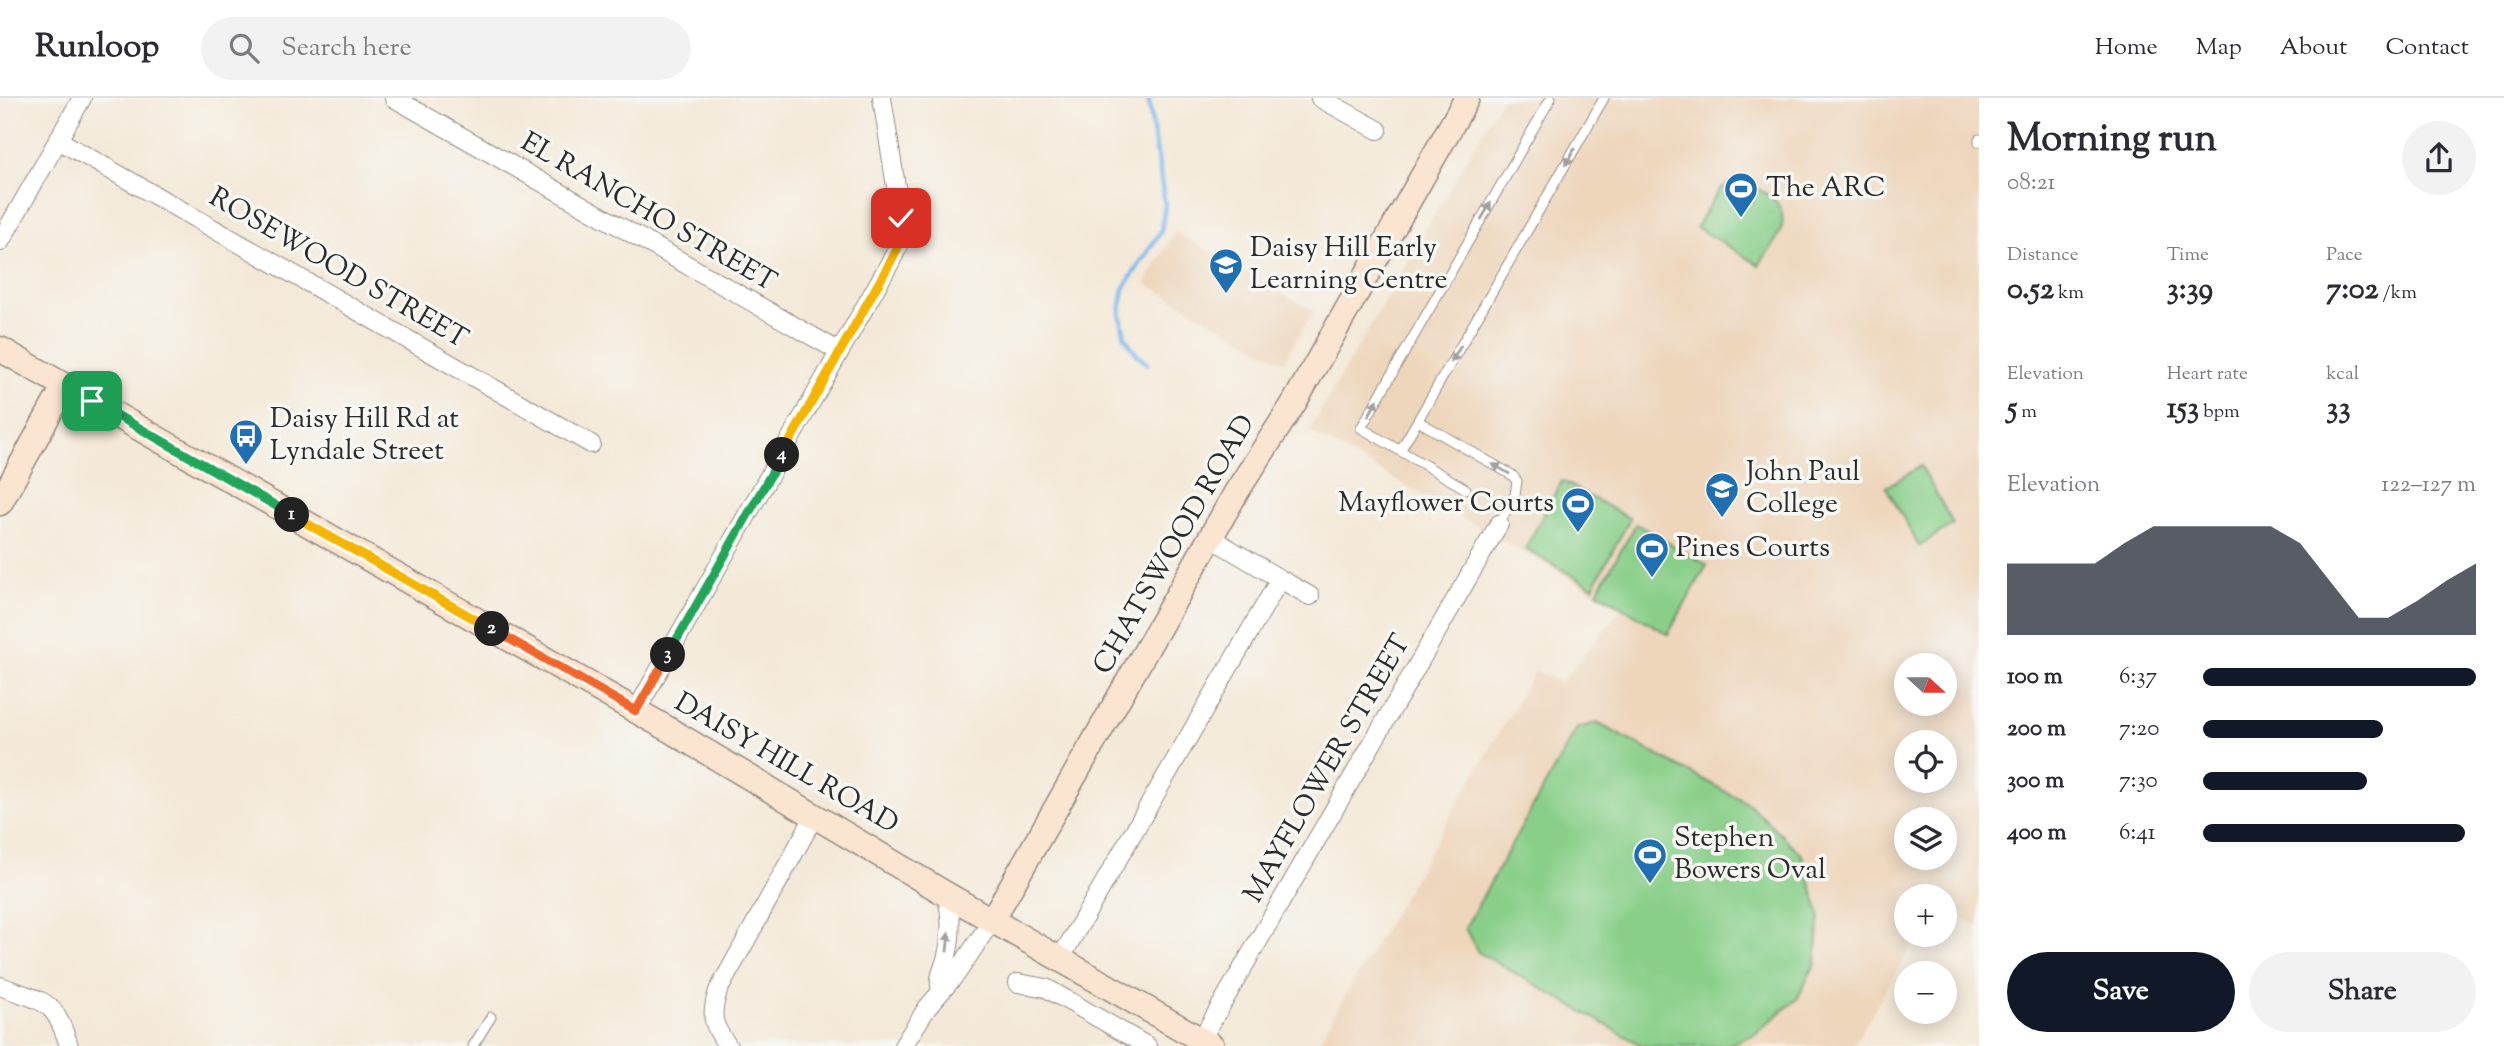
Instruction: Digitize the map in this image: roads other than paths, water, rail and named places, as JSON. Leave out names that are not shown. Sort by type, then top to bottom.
[{"type":"street","points":[[0,242],[82,98]]},
{"type":"street","name":"EL RANCHO STREET","points":[[394,98],[840,352]]},
{"type":"street","points":[[636,711],[902,239],[882,98]]},
{"type":"street","points":[[1321,98],[1378,130]]},
{"type":"street","name":"CHATSWOOD ROAD","points":[[903,1046],[915,1025],[957,973],[992,920],[1237,491],[1294,403],[1467,98]]},
{"type":"street","name":"CHATSWOOD ROAD","points":[[1453,125],[1473,98]]},
{"type":"street","name":"ROSEWOOD STREET","points":[[58,140],[592,444]]},
{"type":"street","name":"DAISY HILL ROAD","points":[[0,349],[636,711],[815,814],[946,894],[1207,1043]]},
{"type":"street","points":[[0,502],[65,385]]},
{"type":"street","name":"MAYFLOWER STREET","points":[[1207,1043],[1499,524]]},
{"type":"street","points":[[1211,538],[1310,596]]},
{"type":"street","points":[[1060,959],[1280,579]]},
{"type":"street","points":[[728,1046],[716,1030],[712,1009],[718,991],[815,814]]},
{"type":"street","name":"CHATSWOOD ROAD","points":[[942,989],[939,981],[947,956],[952,915],[946,894]]},
{"type":"street","points":[[1018,983],[1046,988],[1147,1046]]},
{"type":"street","points":[[0,986],[39,1000],[54,1010],[62,1023],[69,1046]]},
{"type":"lane","points":[[1466,489],[1361,428],[1551,98]]},
{"type":"lane","points":[[1400,451],[1604,98]]},
{"type":"lane","points":[[1418,421],[1512,475],[1517,481],[1515,495],[1499,524]]},
{"type":"lane","points":[[473,1046],[491,1017]]},
{"type":"waterway","points":[[1147,364],[1125,337],[1120,313],[1124,288],[1161,231],[1165,205],[1148,98]]},
{"type":"place","name":"The ARC","points":[[1741,219]]},
{"type":"place","name":"Daisy Hill Early Learning Centre","points":[[1226,295]]},
{"type":"place","name":"Daisy Hill Rd at Lyndale Street","points":[[246,466]]},
{"type":"place","name":"John Paul College","points":[[1722,519]]},
{"type":"place","name":"Mayflower Courts","points":[[1578,534]]},
{"type":"place","name":"Pines Courts","points":[[1652,579]]},
{"type":"place","name":"Stephen Bowers Oval","points":[[1650,885]]}]
